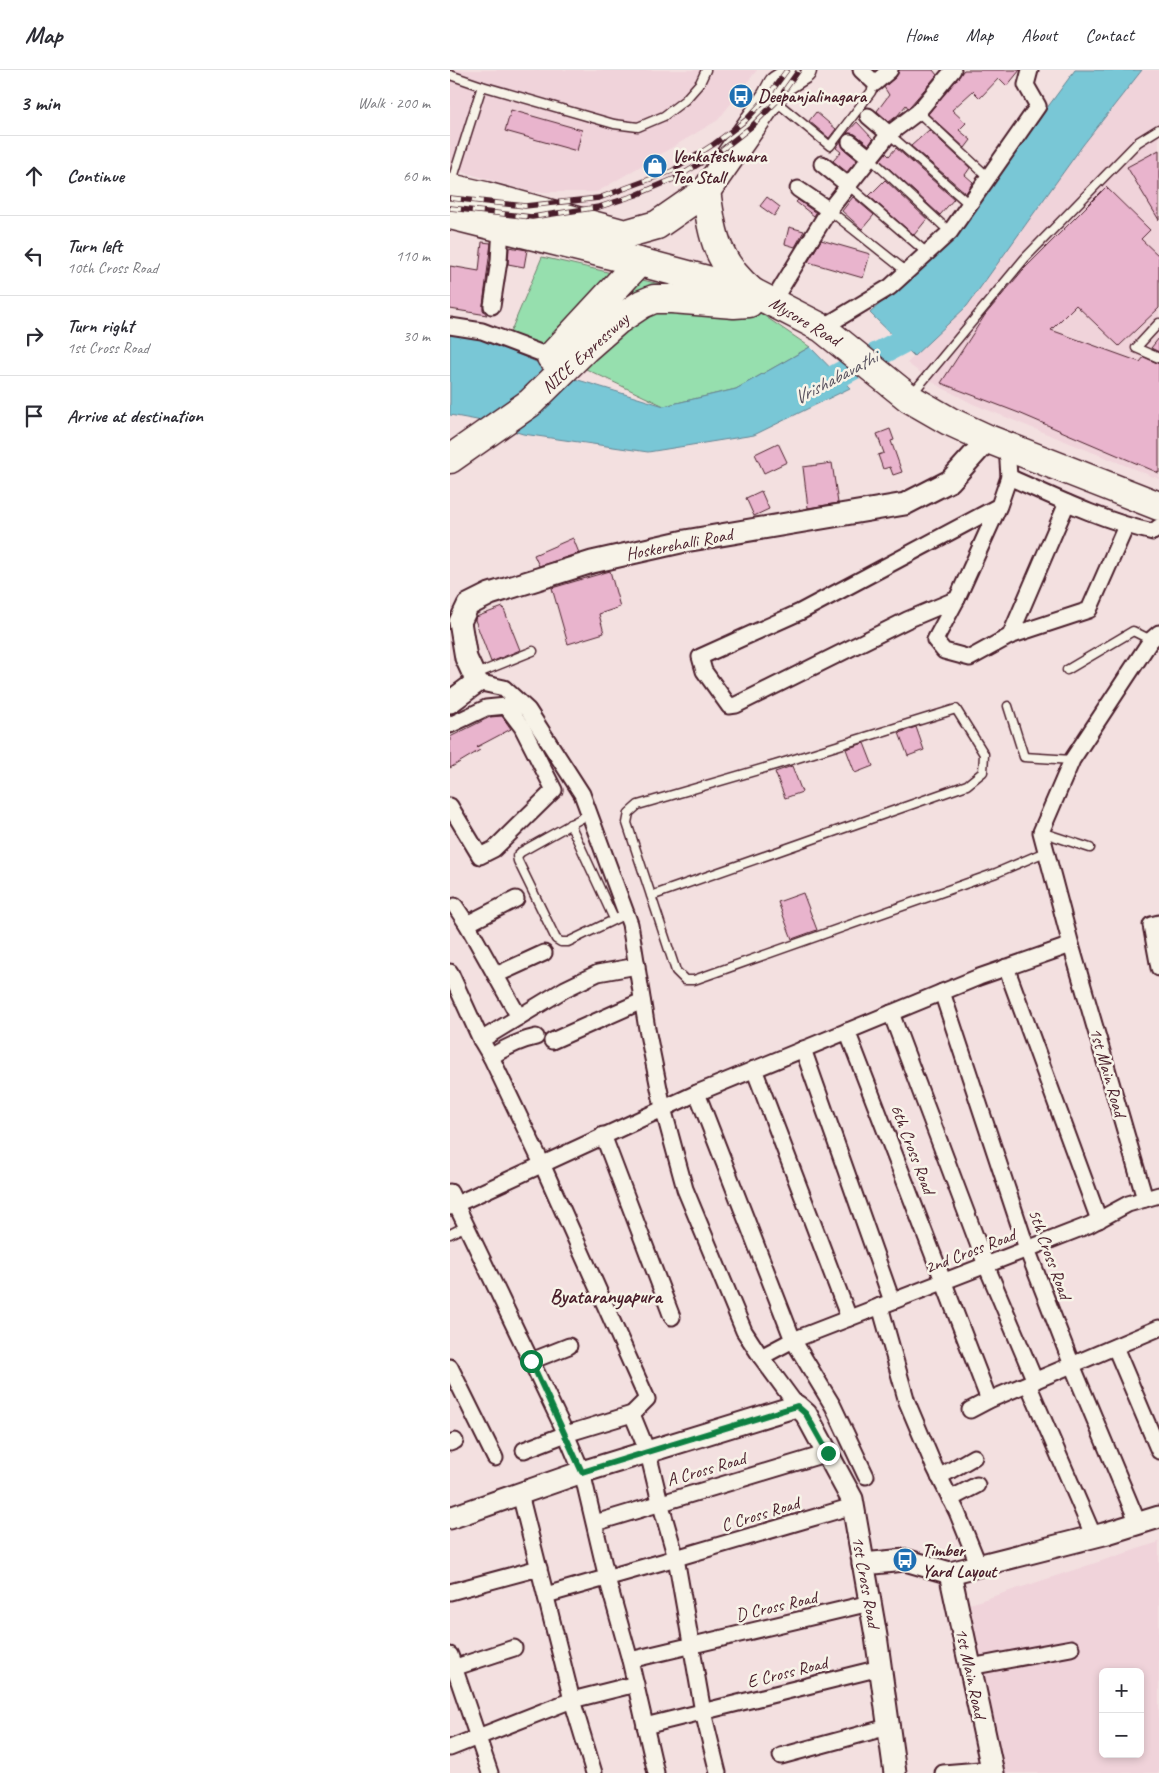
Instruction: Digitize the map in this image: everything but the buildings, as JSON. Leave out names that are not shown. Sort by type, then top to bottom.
[{"type":"highway","points":[[450,185],[625,234],[657,225],[706,191],[778,86],[802,70]]},
{"type":"highway","points":[[706,191],[712,234],[721,256],[736,278],[764,297]]},
{"type":"highway","name":"Mysore Road","points":[[450,214],[639,262],[764,297],[832,335],[907,396],[949,421],[1159,506]]},
{"type":"highway","name":"NICE Expressway","points":[[552,365],[639,262]]},
{"type":"highway","name":"NICE Expressway","points":[[450,460],[469,432],[510,394],[552,365],[586,348],[618,320],[654,299],[689,299],[734,304],[754,303],[764,297]]},
{"type":"street","points":[[861,70],[875,83],[890,70]]},
{"type":"street","points":[[764,297],[889,134],[918,112],[953,70]]},
{"type":"street","points":[[832,335],[890,288],[950,232],[1038,106],[1026,86],[1030,70]]},
{"type":"street","points":[[868,116],[889,134]]},
{"type":"street","points":[[850,142],[870,158]]},
{"type":"street","points":[[822,164],[848,186]]},
{"type":"street","points":[[798,189],[829,210]]},
{"type":"street","points":[[492,306],[499,261],[501,227]]},
{"type":"street","points":[[450,326],[482,330],[552,365]]},
{"type":"street","points":[[997,442],[1009,477],[999,506],[957,599],[935,640],[944,651],[970,658],[1010,636],[1089,610],[1126,526]]},
{"type":"street","name":"Hoskerehalli Road","points":[[475,681],[466,658],[460,622],[468,605],[490,594],[592,562],[676,543],[905,504],[950,481],[997,442]]},
{"type":"street","points":[[1009,477],[1067,503],[1126,526],[1153,532],[1159,527]]},
{"type":"street","points":[[1010,636],[1067,503]]},
{"type":"street","points":[[957,599],[907,620],[736,705],[729,706],[704,671],[700,657],[800,612],[999,506]]},
{"type":"street","points":[[1041,832],[1072,760],[1155,636]]},
{"type":"street","points":[[450,702],[475,681]]},
{"type":"street","points":[[475,681],[486,708]]},
{"type":"street","points":[[450,1518],[582,1472],[797,1406],[761,1358],[744,1331],[685,1189],[663,1108],[642,1001],[630,924],[620,916],[582,794],[528,710],[504,688],[475,681]]},
{"type":"street","points":[[450,725],[486,708],[506,706],[522,727],[554,790],[494,849],[480,856],[450,806]]},
{"type":"street","name":"1st Main Road","points":[[1041,832],[1071,945],[1152,1197]]},
{"type":"street","points":[[467,924],[516,898]]},
{"type":"street","points":[[455,906],[519,1017]]},
{"type":"street","points":[[1155,924],[1159,968]]},
{"type":"street","points":[[656,1773],[636,1684],[607,1578],[582,1472],[531,1361],[452,1201],[542,1164],[663,1108],[754,1069],[942,992],[1071,945]]},
{"type":"street","points":[[496,975],[544,953]]},
{"type":"street","points":[[481,1040],[565,989],[598,973],[637,966]]},
{"type":"street","points":[[1006,968],[1099,1220]]},
{"type":"street","points":[[450,972],[542,1164],[647,1399],[632,1414],[566,1434],[524,1450]]},
{"type":"street","name":"5th Cross Road","points":[[942,992],[1027,1249],[1072,1365],[1138,1523]]},
{"type":"street","points":[[552,1041],[642,1001]]},
{"type":"street","points":[[891,1013],[1031,1382],[1094,1537]]},
{"type":"street","name":"6th Cross Road","points":[[847,1031],[988,1400]]},
{"type":"street","points":[[491,1057],[505,1047],[520,1040],[536,1037]]},
{"type":"street","points":[[803,1049],[886,1304],[907,1402],[979,1566]]},
{"type":"street","points":[[754,1069],[849,1318]]},
{"type":"street","points":[[697,1093],[793,1340],[833,1406],[866,1476]]},
{"type":"street","points":[[603,1136],[672,1317]]},
{"type":"street","name":"2nd Cross Road","points":[[761,1358],[793,1340],[1099,1220],[1128,1204],[1152,1197]]},
{"type":"street","points":[[970,1410],[988,1400],[1159,1328]]},
{"type":"street","points":[[531,1361],[569,1346]]},
{"type":"street","points":[[1115,1347],[1159,1451]]},
{"type":"street","points":[[451,1371],[495,1458]]},
{"type":"street","name":"1st Cross Road","points":[[797,1406],[806,1414],[852,1500],[870,1603],[895,1773]]},
{"type":"street","points":[[632,1414],[648,1453],[676,1558],[703,1712],[718,1773]]},
{"type":"street","name":"A Cross Road","points":[[595,1523],[828,1453]]},
{"type":"street","points":[[939,1477],[974,1457]]},
{"type":"street","points":[[950,1499],[977,1484]]},
{"type":"street","points":[[520,1494],[572,1700],[594,1773]]},
{"type":"street","name":"C Cross Road","points":[[546,1595],[853,1506]]},
{"type":"street","points":[[863,1564],[905,1560],[950,1573],[1094,1537],[1159,1517]]},
{"type":"street","points":[[450,1592],[539,1568]]},
{"type":"street","name":"1st Main Road","points":[[950,1573],[992,1771]]},
{"type":"street","name":"D Cross Road","points":[[630,1660],[870,1603]]},
{"type":"street","points":[[490,1773],[451,1664],[514,1648]]},
{"type":"street","points":[[970,1667],[1071,1648]]},
{"type":"street","name":"E Cross Road","points":[[645,1726],[880,1668]]},
{"type":"street","points":[[450,1748],[572,1700],[636,1684]]},
{"type":"street","points":[[781,1756],[888,1727]]},
{"type":"street","points":[[944,1773],[992,1771]]},
{"type":"lane","points":[[450,74],[482,86],[614,124],[638,127],[664,116],[685,100],[700,84],[706,70]]},
{"type":"lane","points":[[771,98],[830,146],[871,92],[875,83]]},
{"type":"lane","points":[[450,185],[482,86]]},
{"type":"lane","points":[[918,112],[988,177]]},
{"type":"lane","points":[[907,396],[1025,258],[1138,142],[1159,129]]},
{"type":"lane","points":[[889,134],[969,204]]},
{"type":"lane","points":[[870,158],[950,232]]},
{"type":"lane","points":[[848,186],[927,253]]},
{"type":"lane","points":[[829,210],[907,272]]},
{"type":"lane","points":[[1159,323],[1136,348],[1159,358]]},
{"type":"lane","points":[[1067,670],[1133,631],[1155,636]]},
{"type":"lane","points":[[475,681],[533,651]]},
{"type":"lane","points":[[1008,706],[1024,757],[1072,760]]},
{"type":"lane","points":[[651,896],[967,785],[983,772],[984,754],[956,709],[638,805],[629,813],[627,823],[651,896],[676,971],[685,980],[694,980],[996,873],[1045,852]]},
{"type":"lane","points":[[570,824],[620,916],[568,942],[562,942],[556,939],[518,862],[517,856],[521,852],[570,824],[589,814]]},
{"type":"lane","points":[[1041,832],[1090,848]]},
{"type":"lane","points":[[450,1234],[466,1226]]},
{"type":"shaded area","points":[[450,70],[757,70],[718,120],[597,192],[531,192],[450,168]]},
{"type":"shaded area","points":[[1142,70],[1159,70],[1159,479],[973,404],[937,385],[907,363],[967,306],[1083,145]]},
{"type":"shaded area","points":[[1159,1542],[1159,1773],[1005,1773],[970,1604]]},
{"type":"green space","points":[[542,257],[747,304],[810,347],[736,389],[664,406],[510,333]]},
{"type":"water","points":[[1075,70],[1142,70],[1083,145],[967,306],[914,356],[870,313],[954,234]]},
{"type":"water","points":[[472,334],[575,379],[664,406],[736,389],[810,347],[850,388],[754,435],[648,452],[523,434],[477,420],[450,415],[450,335]]},
{"type":"waterway","name":"Vrishabavathi","points":[[809,391],[903,341],[925,319]]},
{"type":"railway","points":[[450,198],[525,206],[599,198],[672,171],[714,144],[746,120],[768,96],[787,70]]},
{"type":"railway","points":[[450,208],[532,217],[599,207],[636,195],[676,178],[719,152],[752,126],[777,101],[799,70]]},
{"type":"place","name":"Deepanjalinagara","points":[[741,96]]},
{"type":"place","name":"Venkateshwara Tea Stall","points":[[655,166]]},
{"type":"place","name":"Timber Yard Layout","points":[[905,1560]]},
{"type":"district","name":"Byataranyapura","points":[[606,1296]]},
{"type":"route","points":[[531,1361],[582,1472],[797,1406],[806,1414],[828,1453]]}]
